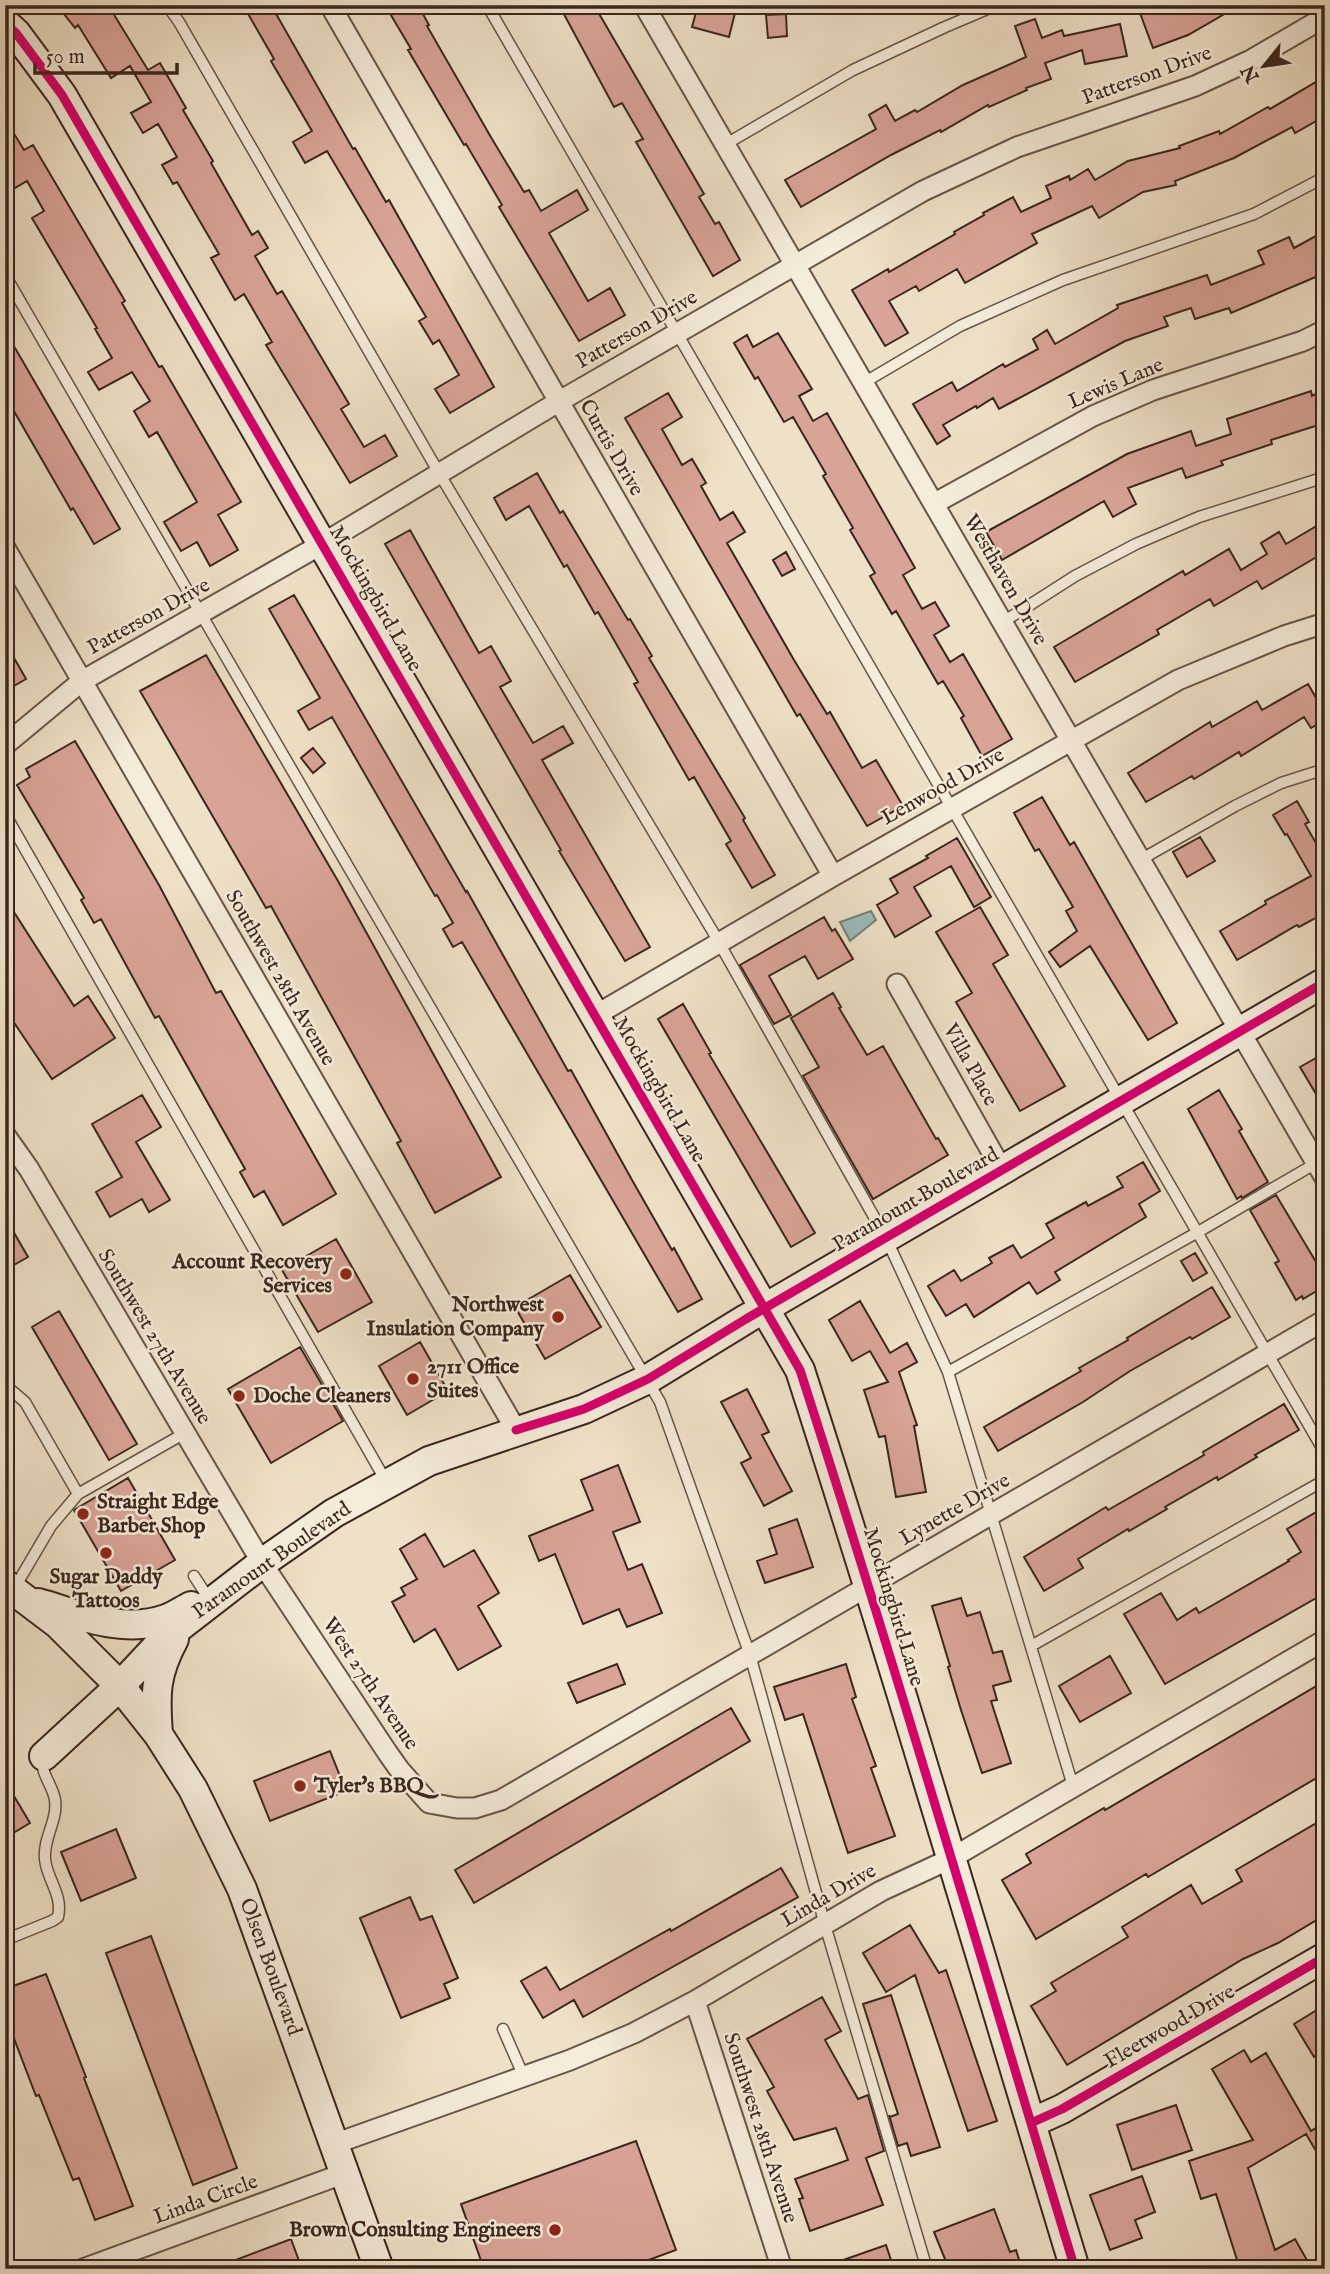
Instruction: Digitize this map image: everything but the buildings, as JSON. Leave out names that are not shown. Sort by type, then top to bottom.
[{"type":"main road","name":"Mockingbird Lane","points":[[5,23],[16,33],[62,95],[800,1370],[870,1586],[1075,2269]]},
{"type":"main road","name":"Paramount Boulevard","points":[[44,1756],[120,1686],[211,1591],[262,1563],[334,1513],[429,1461],[584,1409],[648,1379],[1325,982]]},
{"type":"main road","points":[[15,1591],[107,1622],[131,1626],[166,1619],[211,1591]]},
{"type":"main road","points":[[15,1591],[58,1623],[120,1686]]},
{"type":"main road","points":[[158,1734],[158,1679],[163,1660],[180,1626]]},
{"type":"main road","name":"Olsen Boulevard","points":[[120,1686],[158,1734],[209,1818],[242,1889],[379,2269]]},
{"type":"main road","name":"Fleetwood Drive","points":[[1031,2123],[1062,2109],[1325,1957]]},
{"type":"street","name":"Curtis Drive","points":[[330,5],[833,876]]},
{"type":"street","name":"Westhaven Drive","points":[[644,5],[865,382],[1071,742],[1322,1166]]},
{"type":"street","name":"Patterson Drive","points":[[5,745],[82,681],[323,544],[558,402],[923,191],[1017,147],[1195,86],[1251,60],[1325,17]]},
{"type":"street","name":"Lewis Lane","points":[[935,503],[1093,416],[1153,390],[1303,341],[1325,330]]},
{"type":"street","name":"Southwest 28th Avenue","points":[[5,548],[516,1430]]},
{"type":"street","name":"Lenwood Drive","points":[[596,1015],[833,876],[1178,680],[1284,636],[1325,623]]},
{"type":"street","name":"Villa Place","points":[[897,984],[1002,1170]]},
{"type":"street","name":"Southwest 27th Avenue","points":[[5,1135],[29,1170],[262,1563]]},
{"type":"street","name":"Lynette Drive","points":[[457,1808],[475,1808],[500,1800],[1325,1320]]},
{"type":"street","name":"West 27th Avenue","points":[[262,1563],[399,1769],[429,1803],[457,1808]]},
{"type":"street","name":"Linda Drive","points":[[334,2144],[570,2060],[634,2033],[695,2001],[881,1891],[950,1859],[1325,1640]]},
{"type":"street","name":"Southwest 28th Avenue","points":[[695,2001],[782,2269]]},
{"type":"street","name":"Linda Circle","points":[[83,2269],[345,2174]]},
{"type":"lane","points":[[167,5],[439,473],[719,943],[886,1238],[948,1372],[1073,1787]]},
{"type":"lane","points":[[487,5],[1325,1453]]},
{"type":"lane","points":[[726,144],[853,70],[997,5]]},
{"type":"lane","points":[[865,382],[960,326],[1063,280],[1254,214],[1325,177]]},
{"type":"lane","points":[[5,275],[660,1402],[750,1655],[825,1924],[927,2269]]},
{"type":"lane","points":[[1003,622],[1075,576],[1136,544],[1199,517],[1325,477]]},
{"type":"lane","points":[[1140,860],[1281,783],[1325,769]]},
{"type":"lane","points":[[5,814],[387,1484]]},
{"type":"lane","points":[[948,1372],[1322,1166]]},
{"type":"lane","points":[[5,1385],[24,1402],[78,1494]]},
{"type":"lane","points":[[15,1591],[51,1526],[78,1494],[185,1433]]},
{"type":"lane","points":[[1031,1646],[1325,1480]]},
{"type":"lane","name":"Paramount Boulevard","points":[[5,1940],[58,1917],[60,1905],[45,1860],[45,1847],[56,1809],[55,1796],[43,1772],[44,1756]]},
{"type":"lane","points":[[503,2029],[523,2077]]},
{"type":"water","points":[[871,911],[876,920],[850,941],[840,922]]},
{"type":"cycle path","points":[[5,23],[16,33],[62,95],[800,1370],[905,1706],[1075,2269]]},
{"type":"cycle path","points":[[516,1430],[584,1409],[648,1379],[746,1319],[1325,982]]},
{"type":"cycle path","points":[[1031,2123],[1062,2109],[1325,1957]]},
{"type":"place","name":"Account Recovery Services","points":[[346,1274]]},
{"type":"place","name":"Northwest Insulation Company","points":[[558,1317]]},
{"type":"place","name":"2711 Office Suites","points":[[413,1379]]},
{"type":"place","name":"Doche Cleaners","points":[[239,1396]]},
{"type":"place","name":"Straight Edge Barber Shop","points":[[83,1514]]},
{"type":"place","name":"Sugar Daddy Tattoos","points":[[106,1553]]},
{"type":"place","name":"Tyler's BBQ","points":[[300,1786]]},
{"type":"place","name":"Brown Consulting Engineers","points":[[555,2230]]}]
